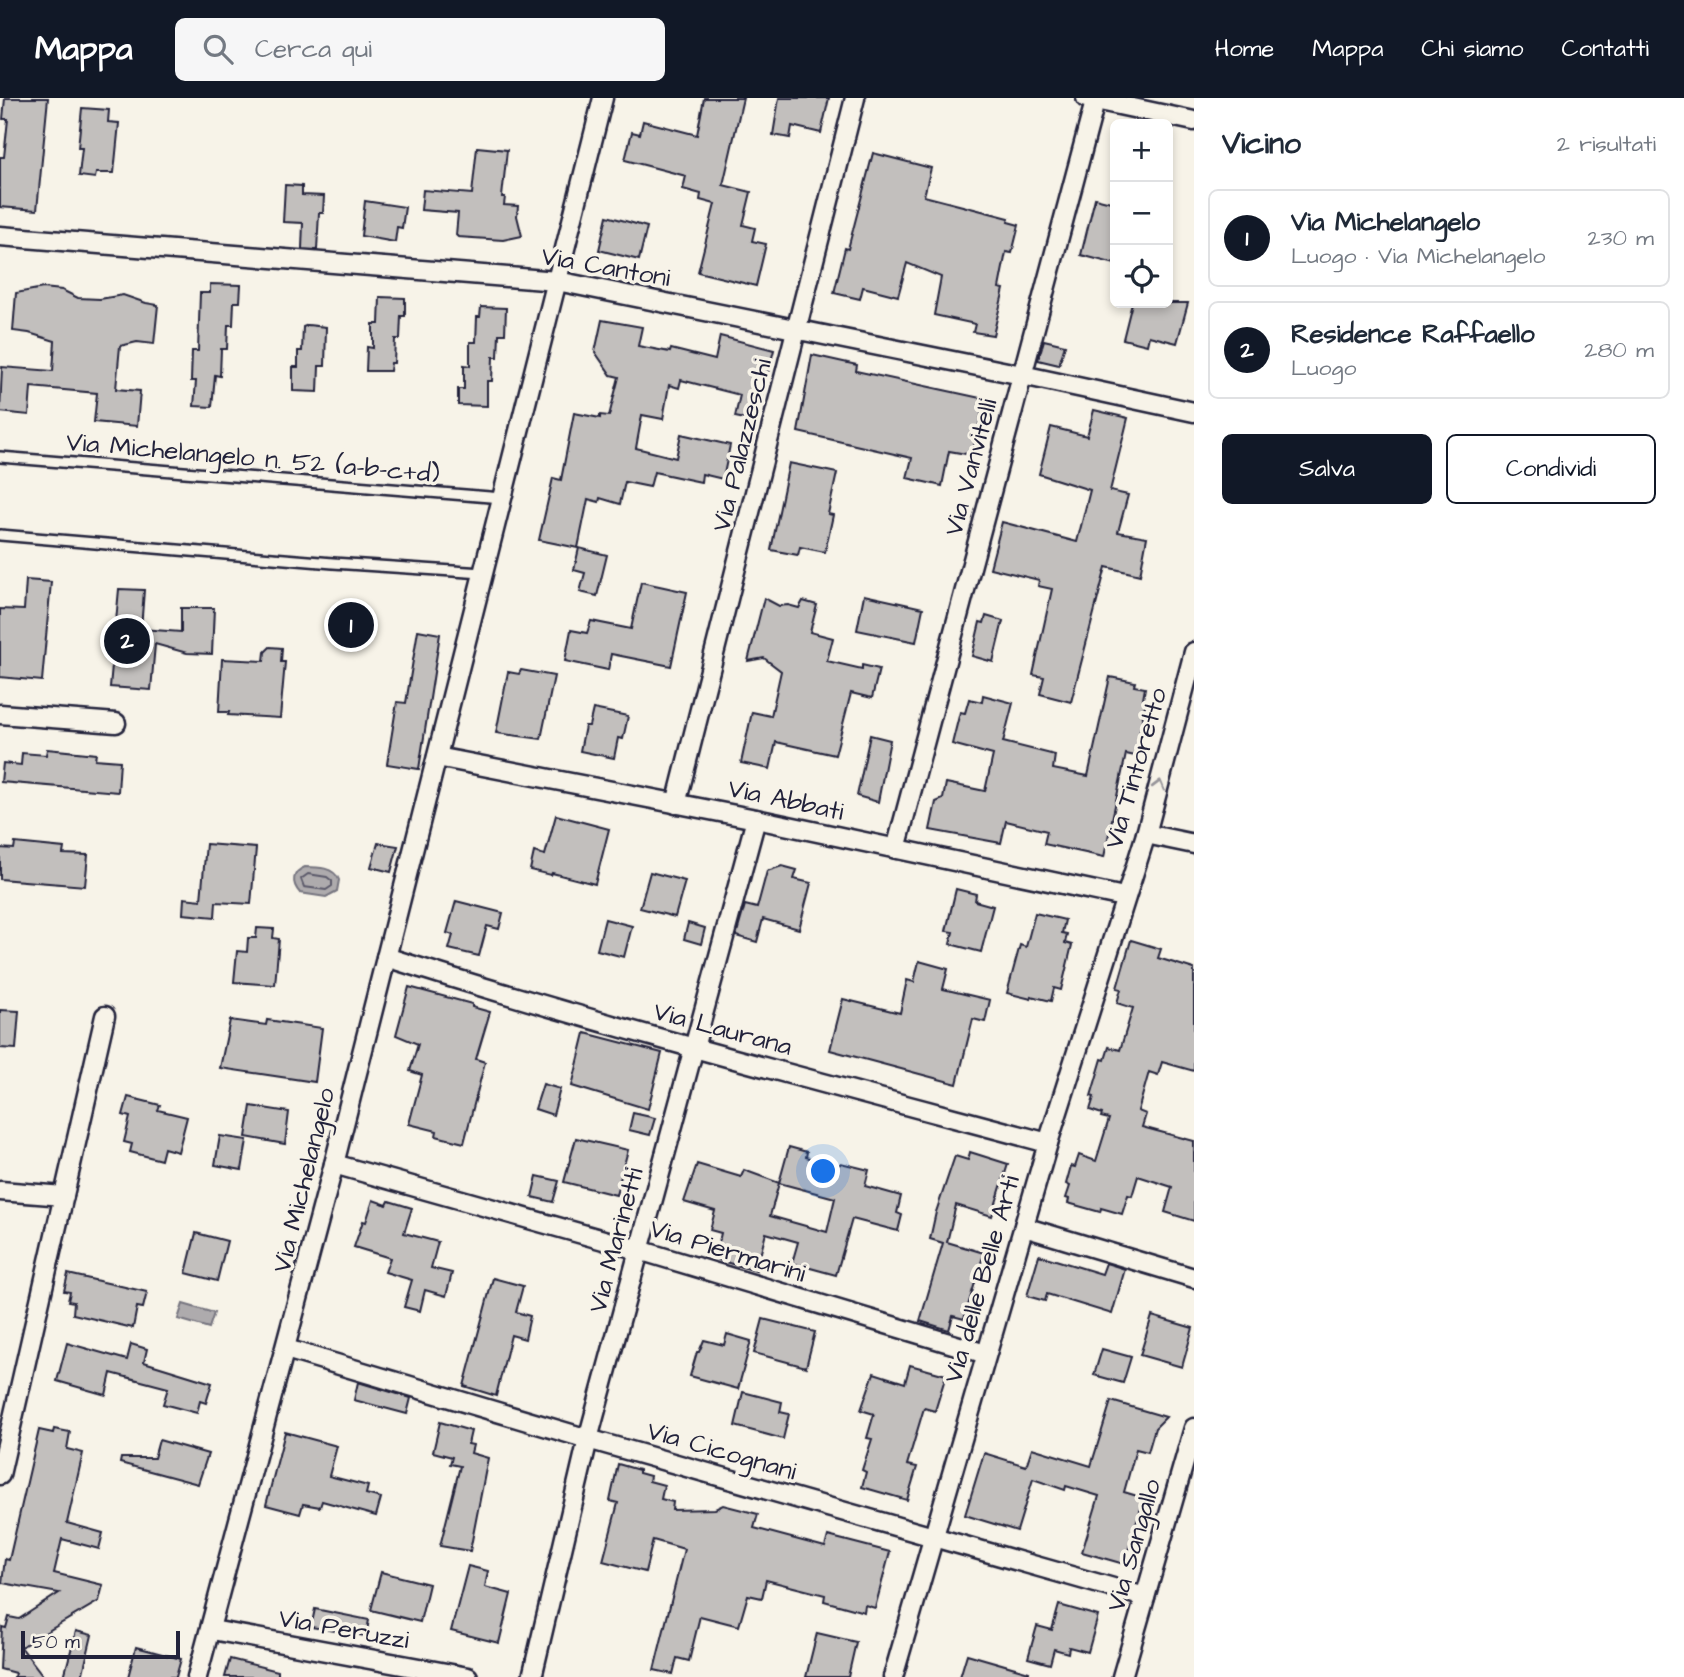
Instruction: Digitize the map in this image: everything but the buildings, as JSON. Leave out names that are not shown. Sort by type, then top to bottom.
[{"type":"street","name":"Via Michelangelo","points":[[197,1677],[212,1630],[334,1164],[603,98]]},
{"type":"street","name":"Via Palazzeschi","points":[[676,804],[855,98]]},
{"type":"street","points":[[1092,99],[1194,121]]},
{"type":"street","name":"Via Vanvitelli","points":[[896,849],[1092,99]]},
{"type":"street","name":"Via Cantoni","points":[[0,236],[557,281],[1022,374],[1194,412]]},
{"type":"street","name":"Via Tintoretto","points":[[1124,897],[1146,834],[1194,652]]},
{"type":"street","points":[[0,714],[116,723]]},
{"type":"street","name":"Via Abbati","points":[[437,757],[1124,897]]},
{"type":"street","name":"Via Marinetti","points":[[532,1677],[588,1439],[756,820]]},
{"type":"street","points":[[1146,834],[1194,844]]},
{"type":"street","name":"Via delle Belle Arti","points":[[893,1677],[1048,1143],[1124,897]]},
{"type":"street","name":"Via Laurana","points":[[386,957],[474,986],[694,1048],[1048,1143]]},
{"type":"street","points":[[0,1475],[5,1431],[64,1196],[105,1016]]},
{"type":"street","name":"Via Piermarini","points":[[334,1164],[639,1250],[986,1354]]},
{"type":"street","points":[[0,1191],[64,1196]]},
{"type":"street","points":[[1024,1227],[1194,1278]]},
{"type":"street","name":"Via Cicognani","points":[[286,1349],[588,1439],[1145,1597]]},
{"type":"street","name":"Via Sangallo","points":[[1122,1677],[1194,1429]]},
{"type":"street","name":"Via Peruzzi","points":[[212,1630],[468,1677]]},
{"type":"lane","name":"Via Michelangelo n. 52 (a-b-c+d)","points":[[0,457],[502,498]]},
{"type":"lane","points":[[0,535],[483,573]]},
{"type":"water","points":[[305,867],[333,872],[339,880],[337,891],[326,897],[300,893],[294,878],[297,872]]},
{"type":"water","points":[[183,1304],[214,1313],[209,1328],[178,1319]]},
{"type":"place","name":"Via Michelangelo","points":[[351,625]]},
{"type":"place","name":"Residence Raffaello","points":[[127,641]]}]
